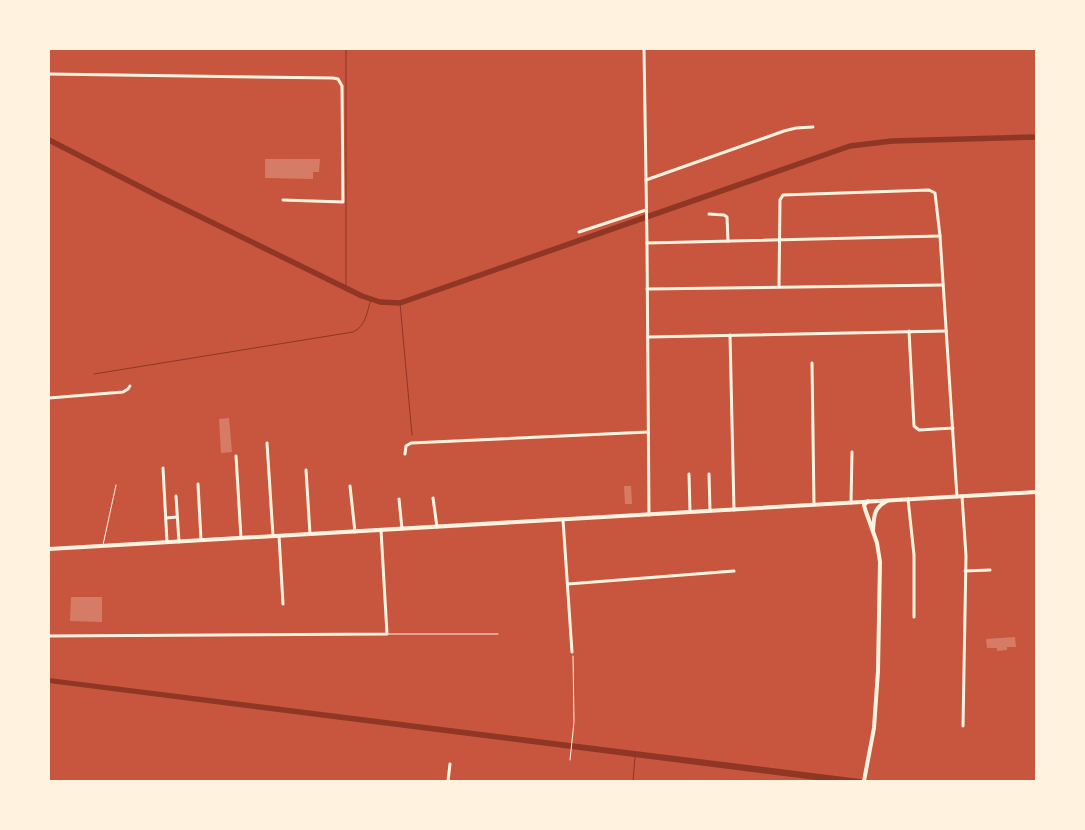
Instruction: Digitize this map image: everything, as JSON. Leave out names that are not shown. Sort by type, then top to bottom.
[{"type":"street","points":[[644,49],[646,221],[648,243],[649,514]]},
{"type":"street","points":[[49,74],[335,78],[339,80],[342,86],[343,202],[283,200]]},
{"type":"street","points":[[646,180],[784,131],[813,127]]},
{"type":"street","points":[[779,286],[780,200],[784,194],[929,190],[934,192],[937,198],[965,571],[963,726]]},
{"type":"street","points":[[579,232],[646,212]]},
{"type":"street","points":[[709,214],[723,214],[727,217],[728,241]]},
{"type":"street","points":[[648,243],[940,236]]},
{"type":"street","points":[[647,289],[943,285]]},
{"type":"street","points":[[908,331],[914,426],[919,430],[953,428]]},
{"type":"street","points":[[648,337],[946,331]]},
{"type":"street","points":[[730,335],[734,510]]},
{"type":"street","points":[[812,363],[814,505]]},
{"type":"street","points":[[49,398],[123,392],[130,386]]},
{"type":"street","points":[[405,454],[406,446],[411,443],[648,432]]},
{"type":"street","points":[[267,443],[273,536]]},
{"type":"street","points":[[851,503],[852,452]]},
{"type":"street","points":[[236,456],[241,538]]},
{"type":"street","points":[[163,468],[167,542]]},
{"type":"street","points":[[306,470],[310,534]]},
{"type":"street","points":[[689,474],[690,512]]},
{"type":"street","points":[[709,474],[710,511]]},
{"type":"street","points":[[198,484],[201,540]]},
{"type":"street","points":[[350,486],[355,532]]},
{"type":"street","points":[[49,549],[1036,492]]},
{"type":"street","points":[[176,496],[179,542]]},
{"type":"street","points":[[434,498],[437,527]]},
{"type":"street","points":[[399,499],[402,529]]},
{"type":"street","points":[[908,499],[914,556],[914,618]]},
{"type":"street","points":[[851,503],[865,509],[869,513],[889,500]]},
{"type":"street","points":[[864,781],[873,737],[878,671],[880,562],[879,552],[865,509],[868,501]]},
{"type":"street","points":[[873,501],[876,504],[873,531]]},
{"type":"street","points":[[166,518],[177,518]]},
{"type":"street","points":[[563,520],[572,652]]},
{"type":"street","points":[[49,636],[387,634],[381,530]]},
{"type":"street","points":[[279,536],[284,604]]},
{"type":"street","points":[[965,571],[990,570]]},
{"type":"street","points":[[568,584],[734,571]]},
{"type":"street","points":[[448,781],[450,764]]},
{"type":"lane","points":[[103,546],[116,485]]},
{"type":"lane","points":[[387,634],[498,634]]},
{"type":"path","points":[[570,760],[574,730],[572,652]]},
{"type":"shaded area","points":[[49,678],[876,781],[824,781],[49,683]]},
{"type":"building","points":[[265,159],[320,159],[319,172],[313,172],[313,179],[265,178]]},
{"type":"building","points":[[229,418],[232,452],[221,453],[219,419]]},
{"type":"building","points":[[624,486],[631,486],[632,504],[625,504]]},
{"type":"building","points":[[71,597],[102,597],[102,622],[70,621]]},
{"type":"building","points":[[1015,637],[1016,647],[1007,647],[1007,650],[997,651],[997,648],[987,648],[986,639]]},
{"type":"waterway","points":[[346,49],[346,289]]},
{"type":"waterway","points":[[49,140],[162,198],[362,296],[380,302],[400,303],[850,146],[892,141],[1036,137]]},
{"type":"waterway","points":[[94,374],[353,332],[361,326],[371,299]]},
{"type":"waterway","points":[[400,303],[412,435]]},
{"type":"waterway","points":[[633,781],[635,757]]}]
